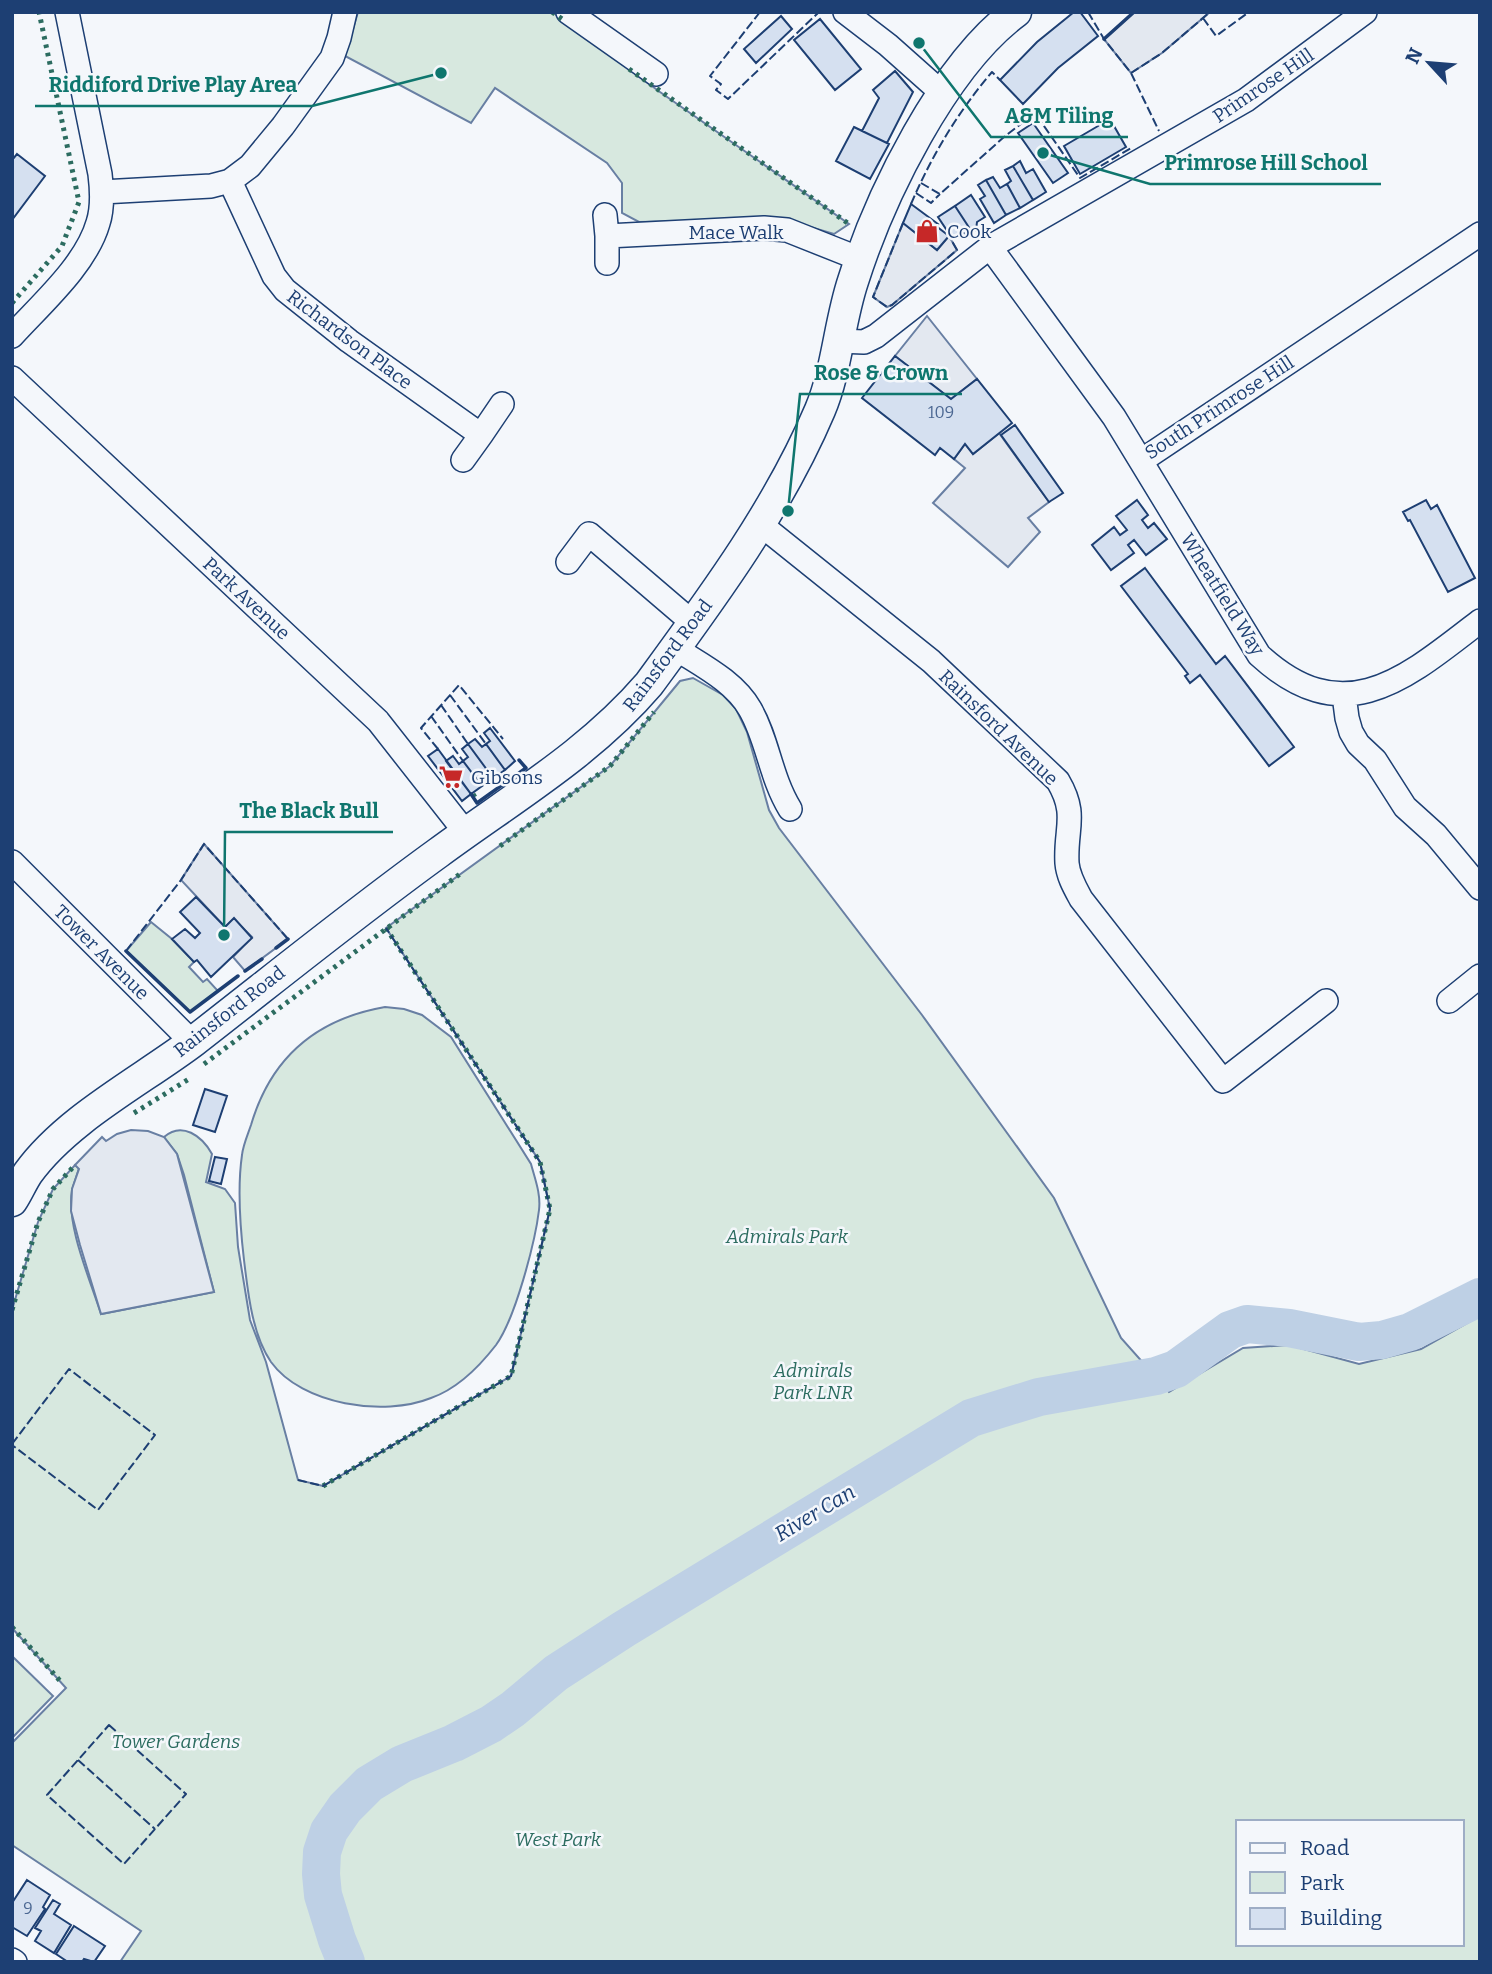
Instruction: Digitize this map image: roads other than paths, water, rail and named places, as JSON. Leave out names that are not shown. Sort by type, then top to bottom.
[{"type":"main road","name":"Rainsford Road","points":[[12,1201],[28,1173],[64,1136],[106,1102],[192,1042],[282,970],[589,745],[631,705],[693,623],[760,524],[822,406],[860,259],[888,192],[943,93],[966,60],[987,36],[1016,12]]},
{"type":"street","points":[[12,336],[88,248],[99,222],[102,192],[100,174],[67,12]]},
{"type":"street","points":[[102,192],[211,186],[230,181],[250,166],[332,58],[340,38],[345,12]]},
{"type":"street","points":[[568,12],[656,74]]},
{"type":"street","points":[[845,12],[943,93]]},
{"type":"street","name":"Primrose Hill","points":[[838,341],[864,342],[876,336],[990,247],[1246,100],[1365,12]]},
{"type":"street","name":"Richardson Place","points":[[230,181],[274,276],[285,290],[349,341],[481,435]]},
{"type":"street","name":"Mace Walk","points":[[607,263],[606,225],[787,230],[860,259]]},
{"type":"street","name":"South Primrose Hill","points":[[990,247],[1114,417],[1141,461],[1480,234]]},
{"type":"street","name":"Park Avenue","points":[[12,378],[378,721],[466,833]]},
{"type":"street","points":[[463,460],[502,404]]},
{"type":"street","name":"Wheatfield Way","points":[[1141,461],[1259,655],[1279,674],[1304,686],[1344,695],[1377,689],[1399,678],[1480,621]]},
{"type":"street","name":"Rainsford Avenue","points":[[760,524],[931,661],[1058,781],[1067,797],[1070,814],[1067,864],[1081,900],[1223,1081],[1326,1001]]},
{"type":"street","points":[[568,562],[589,534],[693,623]]},
{"type":"street","points":[[675,648],[723,679],[740,694],[750,709],[773,777],[790,809]]},
{"type":"street","points":[[1344,695],[1349,725],[1358,744],[1375,760],[1405,807],[1436,835],[1480,888]]},
{"type":"street","name":"Tower Avenue","points":[[12,862],[192,1042]]},
{"type":"street","points":[[1449,1001],[1480,976]]},
{"type":"waterway","name":"River Can","points":[[346,1962],[323,1895],[322,1852],[329,1831],[345,1808],[369,1784],[402,1764],[454,1743],[491,1724],[556,1673],[624,1629],[971,1418],[1039,1397],[1156,1376],[1176,1369],[1230,1330],[1247,1324],[1289,1328],[1359,1342],[1382,1340],[1410,1332],[1480,1297]]},
{"type":"place","name":"A&M Tiling","points":[[919,43]]},
{"type":"place","name":"Riddiford Drive Play Area","points":[[441,73]]},
{"type":"place","name":"Primrose Hill School","points":[[1043,153]]},
{"type":"place","name":"Cook","points":[[927,231]]},
{"type":"place","name":"Rose & Crown","points":[[788,511]]},
{"type":"place","name":"Gibsons","points":[[451,777]]},
{"type":"place","name":"The Black Bull","points":[[224,935]]},
{"type":"park label","name":"Admirals Park","points":[[787,1236]]},
{"type":"park label","name":"Admirals Park LNR","points":[[813,1381]]},
{"type":"park label","name":"Tower Gardens","points":[[176,1741]]},
{"type":"park label","name":"West Park","points":[[558,1839]]}]
